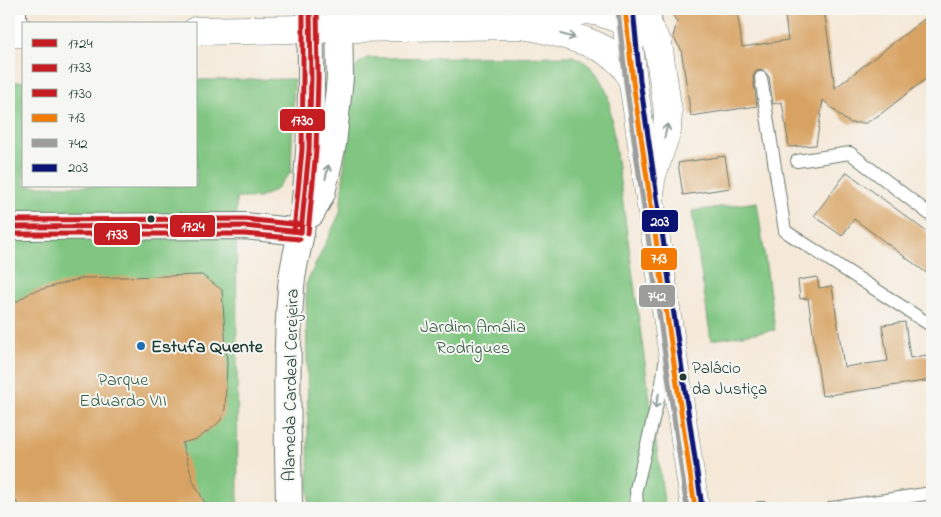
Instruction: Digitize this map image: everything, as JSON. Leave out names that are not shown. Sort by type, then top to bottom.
[{"type":"street","points":[[520,25],[581,10],[593,10],[627,15],[651,32],[656,40],[659,51],[668,121],[662,146],[650,178],[650,195]]},
{"type":"street","points":[[627,15],[634,82],[695,508]]},
{"type":"street","points":[[198,31],[310,19],[520,25],[536,27],[583,40],[606,51],[626,67],[634,82]]},
{"type":"street","points":[[301,232],[309,150],[310,19]]},
{"type":"street","points":[[301,232],[322,193],[333,144],[340,78],[339,19]]},
{"type":"street","points":[[9,227],[244,226],[301,232]]},
{"type":"street","name":"Alameda Cardeal Cerejeira","points":[[288,508],[288,352],[291,286],[301,232]]},
{"type":"lane","points":[[654,9],[659,51]]},
{"type":"lane","points":[[761,78],[785,231],[932,326]]},
{"type":"lane","points":[[797,161],[850,153],[932,216]]},
{"type":"lane","points":[[637,508],[636,489],[662,383],[668,341],[667,318]]},
{"type":"lane","points":[[832,508],[932,493]]},
{"type":"green space","name":"Jardim Amália Rodrigues","points":[[572,56],[590,66],[608,95],[665,508],[309,508],[306,284],[340,213],[353,72],[359,63],[367,58]]},
{"type":"green space","name":"Parque Eduardo VII","points":[[294,79],[291,172],[274,191],[259,198],[236,198],[238,508],[9,508],[9,82],[22,82],[22,188],[198,188],[198,80]]},
{"type":"green space","points":[[757,202],[775,330],[711,340],[692,211]]},
{"type":"building","points":[[669,9],[737,9],[742,47],[788,40],[784,9],[824,9],[835,88],[932,13],[932,74],[882,113],[866,123],[851,123],[845,120],[823,100],[816,145],[789,147],[782,102],[773,104],[769,77],[763,70],[756,71],[753,76],[757,106],[691,116],[681,49],[673,37],[677,22]]},
{"type":"building","points":[[725,156],[730,188],[683,195],[678,163]]},
{"type":"building","points":[[847,172],[932,236],[932,277],[854,219],[842,236],[814,216]]},
{"type":"building","points":[[202,275],[222,290],[227,363],[225,409],[221,420],[215,426],[197,439],[182,443],[193,481],[208,508],[20,508],[9,490],[9,307],[31,292],[84,278]]},
{"type":"building","points":[[817,277],[819,288],[832,286],[844,367],[888,361],[882,325],[905,322],[910,358],[932,354],[932,380],[822,396],[808,298],[800,299],[798,280]]},
{"type":"transit line","name":"1730","points":[[294,231],[302,150],[303,9]]},
{"type":"transit line","name":"1724","points":[[301,232],[309,150],[310,9]]},
{"type":"transit line","name":"1733","points":[[308,233],[316,150],[317,9]]},
{"type":"transit line","name":"713","points":[[625,9],[633,82],[695,508]]},
{"type":"transit line","name":"203","points":[[633,9],[640,81],[702,507]]},
{"type":"transit line","name":"742","points":[[618,10],[626,83],[687,508]]},
{"type":"transit line","name":"1730","points":[[9,220],[244,219],[302,225]]},
{"type":"transit line","name":"1724","points":[[9,227],[244,226],[301,232]]},
{"type":"transit line","name":"1733","points":[[9,234],[244,234],[300,239]]},
{"type":"place","name":"Estufa Quente","points":[[141,346]]},
{"type":"place","name":"Palácio da Justiça","points":[[683,377]]}]
